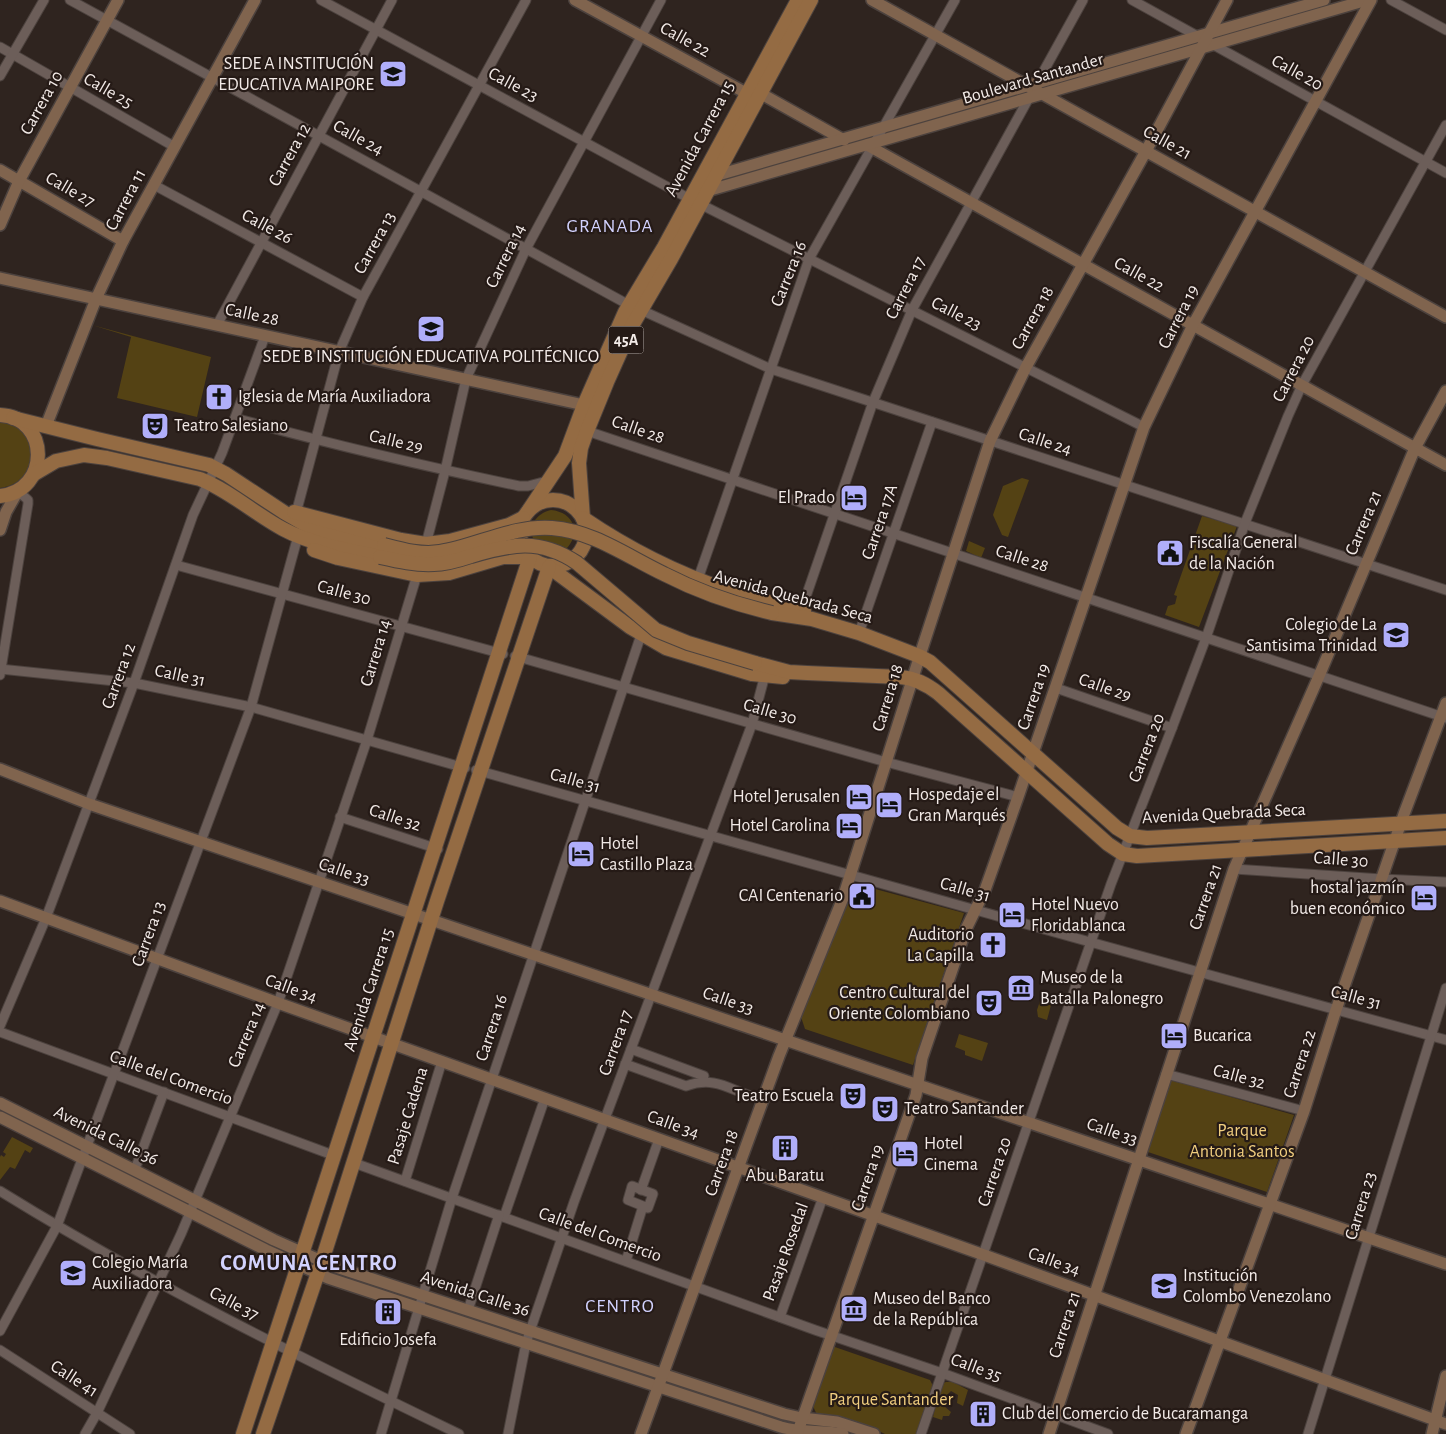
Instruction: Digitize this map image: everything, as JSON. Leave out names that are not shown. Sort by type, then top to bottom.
[{"type":"main road","name":"Avenida Carrera 15","points":[[704,185],[716,176],[753,93],[798,0]]},
{"type":"main road","name":"Avenida Carrera 15","points":[[583,518],[579,463],[581,448],[618,358],[635,308],[659,256],[695,202],[753,93],[812,0]]},
{"type":"main road","name":"Avenida Carrera 15","points":[[526,514],[565,456],[584,405],[614,335],[635,308]]},
{"type":"main road","points":[[7,416],[197,461],[215,468],[263,499],[295,515],[426,544],[450,541],[509,525],[538,504],[548,500],[558,500],[572,506],[583,518],[628,546],[698,579],[728,590],[801,611],[859,632]]},
{"type":"main road","points":[[0,496],[18,491],[27,484],[34,474],[38,456],[35,438],[28,428],[7,416]]},
{"type":"main road","points":[[34,474],[56,461],[76,456],[90,456],[107,458],[208,482],[248,508],[284,536],[338,558],[418,575],[449,572],[504,558],[530,558]]},
{"type":"main road","points":[[526,514],[520,528],[520,539],[530,558],[539,564],[549,566],[641,634],[677,652],[752,674],[763,669],[783,677],[824,674],[912,679],[923,683],[938,693],[1108,844],[1123,854]]},
{"type":"main road","name":"Avenida Quebrada Seca","points":[[295,515],[328,533],[382,551],[406,563],[434,564],[507,547],[541,546],[562,554],[577,563],[656,630],[763,669]]},
{"type":"main road","name":"45A","points":[[549,566],[567,564],[581,553],[587,536],[583,518]]},
{"type":"main road","name":"Avenida Quebrada Seca","points":[[297,540],[382,551],[440,552],[523,530],[551,528],[567,530],[598,540],[702,592],[739,605],[772,613],[812,619],[859,632],[920,656],[938,667],[1117,828],[1130,836],[1147,838],[1446,821]]},
{"type":"main road","name":"Avenida Carrera 15","points":[[263,1434],[320,1267],[431,920],[501,653],[530,558]]},
{"type":"main road","name":"Avenida Carrera 15","points":[[243,1434],[414,914],[437,849],[516,656],[549,566]]},
{"type":"main road","name":"Avenida Quebrada Seca","points":[[1123,854],[1137,856],[1446,838]]},
{"type":"street","points":[[0,76],[44,0]]},
{"type":"street","name":"Calle 24","points":[[70,0],[635,308],[771,370],[1446,590]]},
{"type":"street","name":"Carrera 10","points":[[0,225],[19,181],[118,0]]},
{"type":"street","name":"Carrera 11","points":[[46,426],[96,299],[123,241],[255,0]]},
{"type":"street","name":"Calle 23","points":[[321,0],[695,202],[1144,426]]},
{"type":"street","name":"Carrera 12","points":[[217,325],[392,0]]},
{"type":"street","name":"Carrera 13","points":[[295,515],[339,352],[364,297],[526,0]]},
{"type":"street","name":"Calle 22","points":[[575,0],[842,139],[868,146],[1446,465]]},
{"type":"street","name":"Carrera 14","points":[[426,544],[466,379],[526,248],[661,0]]},
{"type":"street","name":"Calle 21","points":[[872,0],[1446,317]]},
{"type":"street","name":"Carrera 16","points":[[698,579],[809,259],[868,146],[884,127],[955,0]]},
{"type":"street","name":"Carrera 17","points":[[801,611],[872,402],[912,310],[1083,0]]},
{"type":"street","name":"Calle 20","points":[[1132,0],[1446,173]]},
{"type":"street","name":"Carrera 18","points":[[641,1434],[786,1040],[839,909],[990,442],[1026,367],[1146,152],[1227,0]]},
{"type":"street","name":"Boulevard Santander","points":[[704,185],[868,146],[1034,90],[1205,40],[1324,0]]},
{"type":"street","name":"Boulevard Santander","points":[[1205,40],[1369,0]]},
{"type":"street","name":"Carrera 19","points":[[797,1432],[916,1095],[922,1058],[966,929],[985,890],[1018,797],[1144,426],[1193,325],[1369,0]]},
{"type":"street","points":[[1391,0],[1446,30]]},
{"type":"street","name":"Calle 25","points":[[0,47],[175,147]]},
{"type":"street","name":"Boulevard Santander","points":[[716,176],[884,127],[1034,90]]},
{"type":"street","name":"Carrera 20","points":[[921,1434],[1090,942],[1206,638],[1245,523],[1302,385],[1446,125]]},
{"type":"street","name":"Calle 27","points":[[0,170],[123,241]]},
{"type":"street","name":"Calle 26","points":[[154,184],[364,297]]},
{"type":"street","name":"Calle 28","points":[[0,278],[584,405]]},
{"type":"street","name":"Carrera 12","points":[[0,1026],[46,918],[134,683],[194,514],[222,453],[265,336]]},
{"type":"street","name":"Carrera 21","points":[[1049,1434],[1234,868],[1319,676],[1415,448],[1446,391]]},
{"type":"street","name":"Calle 29","points":[[235,418],[316,440],[445,471],[519,486],[538,484],[550,480]]},
{"type":"street","name":"Carrera 17A","points":[[859,632],[932,422]]},
{"type":"street","name":"Calle 28","points":[[588,431],[1443,718]]},
{"type":"street","points":[[0,530],[6,512],[18,491],[28,500],[28,504],[0,671]]},
{"type":"street","name":"Carrera 13","points":[[0,1331],[57,1226],[251,707],[297,540]]},
{"type":"street","name":"Calle 30","points":[[176,565],[501,653]]},
{"type":"street","name":"Carrera 14","points":[[85,1434],[97,1413],[190,1212],[278,1003],[366,740],[418,575]]},
{"type":"street","name":"Carrera 16","points":[[381,1434],[452,1198],[641,634]]},
{"type":"street","name":"Calle 30","points":[[516,656],[886,762],[1018,797]]},
{"type":"street","name":"Carrera 17","points":[[508,1434],[530,1330],[625,1064],[752,724],[763,669]]},
{"type":"street","name":"Calle 31","points":[[0,671],[134,683],[251,707],[1446,1040]]},
{"type":"street","name":"Calle 29","points":[[1056,688],[1172,728]]},
{"type":"street","name":"Carrera 22","points":[[1186,1434],[1304,1111],[1336,1010],[1401,824],[1443,718],[1446,703]]},
{"type":"street","name":"Calle 33","points":[[0,770],[89,804],[1446,1264]]},
{"type":"street","name":"Calle 32","points":[[340,817],[437,849]]},
{"type":"street","name":"Calle 30","points":[[1234,868],[1446,882]]},
{"type":"street","name":"Calle 34","points":[[0,901],[278,1003],[984,1255],[1441,1422]]},
{"type":"street","name":"Carrera 23","points":[[1308,1434],[1446,988]]},
{"type":"street","name":"Calle del Comercio","points":[[0,1032],[330,1154]]},
{"type":"street","points":[[631,1049],[704,1076]]},
{"type":"street","name":"Pasaje Cadena","points":[[404,1181],[442,1061]]},
{"type":"street","points":[[625,1064],[686,1086],[696,1083],[719,1083],[764,1099]]},
{"type":"street","name":"Calle 32","points":[[1166,1074],[1304,1111]]},
{"type":"street","points":[[137,1164],[164,1092]]},
{"type":"street","points":[[470,1304],[545,1098]]},
{"type":"street","name":"Avenida Calle 36","points":[[0,1103],[195,1200],[300,1259]]},
{"type":"street","name":"Avenida Calle 36","points":[[0,1117],[190,1212],[419,1308],[797,1432],[822,1431],[843,1434]]},
{"type":"street","points":[[641,1190],[659,1139]]},
{"type":"street","name":"Calle del Comercio","points":[[357,1164],[832,1336]]},
{"type":"street","points":[[632,1186],[653,1194],[648,1208],[643,1206],[628,1200],[632,1186]]},
{"type":"street","name":"Calle 37","points":[[0,1191],[57,1226],[158,1282],[273,1343],[458,1434]]},
{"type":"street","name":"Pasaje Rosedal","points":[[780,1317],[823,1198]]},
{"type":"street","points":[[626,1261],[643,1206]]},
{"type":"street","name":"Avenida Calle 36","points":[[320,1267],[423,1295],[802,1418],[837,1422],[874,1434]]},
{"type":"street","name":"Calle 35","points":[[832,1336],[942,1373],[1108,1434]]},
{"type":"street","name":"Calle 41","points":[[0,1350],[130,1434]]},
{"type":"street","points":[[1432,1434],[1441,1422],[1446,1376]]},
{"type":"green space","points":[[92,325],[211,357],[197,417],[117,398],[131,337]]},
{"type":"green space","points":[[0,422],[13,425],[23,432],[29,442],[31,453],[30,465],[24,475],[14,483],[0,488]]},
{"type":"green space","points":[[1022,478],[1029,480],[1008,537],[1002,535],[993,515],[1003,486]]},
{"type":"green space","points":[[551,510],[565,515],[573,525],[573,537],[565,550],[534,542],[532,531],[534,522],[541,514]]},
{"type":"green space","points":[[1202,516],[1237,526],[1199,627],[1165,615],[1168,606],[1175,604],[1177,596],[1174,595]]},
{"type":"green space","points":[[969,541],[985,548],[981,558],[966,551]]},
{"type":"green space","points":[[853,883],[964,913],[913,1065],[805,1029],[801,1017]]},
{"type":"green space","points":[[1040,1001],[1051,1005],[1047,1020],[1038,1017],[1037,1010]]},
{"type":"green space","points":[[959,1034],[988,1043],[982,1061],[965,1055],[965,1051],[955,1047]]},
{"type":"green space","name":"Parque Antonia Santos","points":[[1168,1079],[1294,1115],[1267,1192],[1145,1151]]},
{"type":"green space","points":[[12,1137],[33,1148],[30,1153],[25,1150],[15,1169],[10,1167],[0,1180],[0,1157],[1,1155],[4,1157],[6,1154],[3,1152]]},
{"type":"green space","name":"Parque Santander","points":[[832,1346],[930,1380],[933,1386],[917,1434],[885,1434],[843,1417],[817,1415],[813,1406]]},
{"type":"green space","points":[[953,1382],[968,1390],[963,1406],[957,1403],[958,1395],[951,1391],[946,1396],[944,1395],[948,1399],[944,1406],[951,1412],[949,1416],[943,1416],[942,1420],[933,1417],[941,1384]]},
{"type":"place","name":"SEDE A INSTITUCIÓN EDUCATIVA MAIPORE","points":[[393,74]]},
{"type":"place","name":"SEDE B INSTITUCIÓN EDUCATIVA POLITÉCNICO","points":[[431,329]]},
{"type":"place","name":"Iglesia de María Auxiliadora","points":[[219,397]]},
{"type":"place","name":"Teatro Salesiano","points":[[155,426]]},
{"type":"place","name":"El Prado","points":[[854,498]]},
{"type":"place","name":"Fiscalía General de la Nación","points":[[1170,553]]},
{"type":"place","name":"Colegio de La Santisima Trinidad","points":[[1396,635]]},
{"type":"place","name":"Hotel Jerusalen","points":[[859,797]]},
{"type":"place","name":"Hospedaje el Gran Marqués","points":[[889,805]]},
{"type":"place","name":"Hotel Carolina","points":[[849,826]]},
{"type":"place","name":"Hotel Castillo Plaza","points":[[581,854]]},
{"type":"place","name":"CAI Centenario","points":[[862,896]]},
{"type":"place","name":"hostal jazmín buen económico","points":[[1424,898]]},
{"type":"place","name":"Hotel Nuevo Floridablanca","points":[[1012,915]]},
{"type":"place","name":"Auditorio La Capilla","points":[[993,945]]},
{"type":"place","name":"Museo de la Batalla Palonegro","points":[[1021,988]]},
{"type":"place","name":"Centro Cultural del Oriente Colombiano","points":[[989,1003]]},
{"type":"place","name":"Bucarica","points":[[1174,1036]]},
{"type":"place","name":"Teatro Escuela","points":[[853,1096]]},
{"type":"place","name":"Teatro Santander","points":[[885,1109]]},
{"type":"place","name":"Abu Baratu","points":[[785,1148]]},
{"type":"place","name":"Hotel Cinema","points":[[905,1154]]},
{"type":"place","name":"Colegio María Auxiliadora","points":[[73,1273]]},
{"type":"place","name":"Institución Colombo Venezolano","points":[[1164,1286]]},
{"type":"place","name":"Museo del Banco de la República","points":[[854,1309]]},
{"type":"place","name":"Edificio Josefa","points":[[388,1312]]},
{"type":"place","name":"Club del Comercio de Bucaramanga","points":[[983,1414]]},
{"type":"district","name":"GRANADA","points":[[610,226]]},
{"type":"district","name":"COMUNA CENTRO","points":[[309,1263]]},
{"type":"district","name":"CENTRO","points":[[620,1306]]}]
